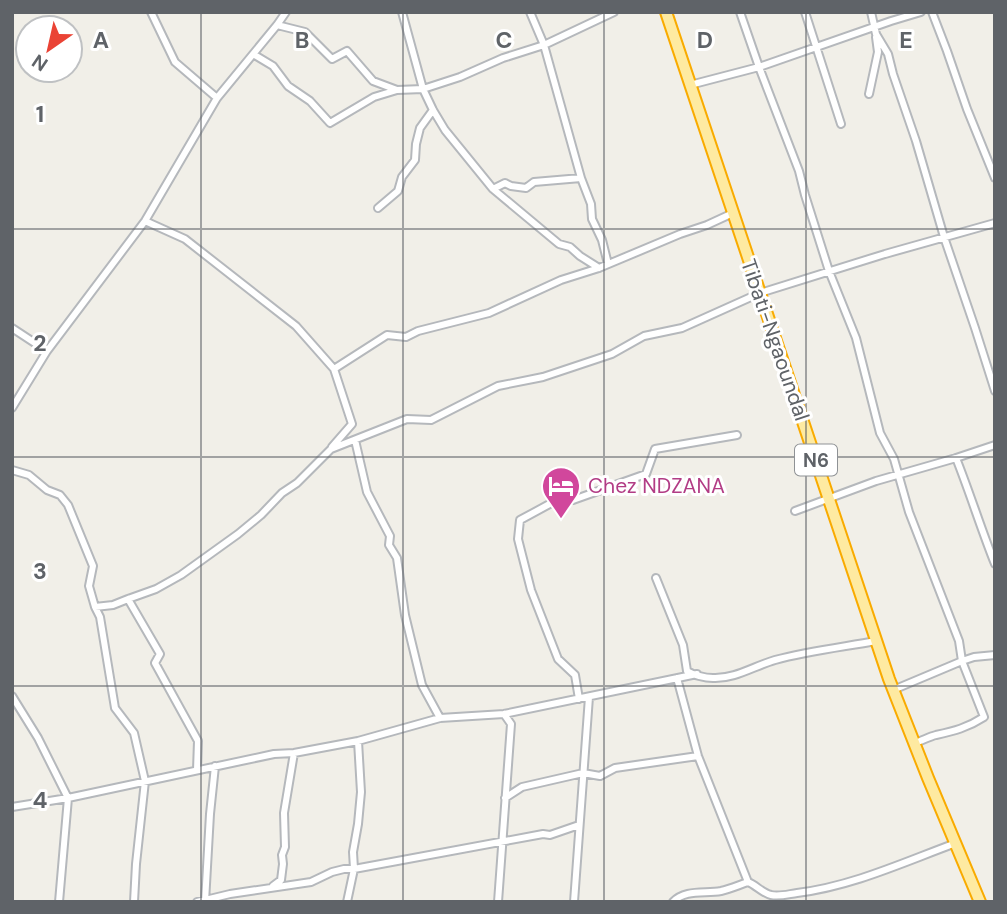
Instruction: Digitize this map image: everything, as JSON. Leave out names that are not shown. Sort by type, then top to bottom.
[{"type":"highway","name":"Tibati-Ngaoundal","points":[[666,12],[893,690],[980,902]]},
{"type":"street","points":[[151,12],[176,62],[217,98]]},
{"type":"street","points":[[12,408],[47,351],[145,221],[217,98],[286,12]]},
{"type":"street","points":[[402,12],[423,89],[445,130],[493,189],[559,244],[570,247],[599,268]]},
{"type":"street","points":[[530,12],[544,45],[581,178],[591,204],[592,219],[602,240],[608,264]]},
{"type":"street","points":[[253,54],[272,66],[288,86],[310,101],[330,122],[374,97],[397,90],[423,89],[460,77],[503,58],[544,45],[599,16],[614,12]]},
{"type":"street","points":[[740,12],[799,171],[829,271],[856,338],[880,433],[892,454],[911,519],[956,632],[962,661],[984,717],[956,731],[914,743]]},
{"type":"street","points":[[805,12],[841,124]]},
{"type":"street","points":[[869,94],[878,52],[871,12]]},
{"type":"street","points":[[690,85],[759,67],[874,31],[921,12]]},
{"type":"street","points":[[932,12],[995,178]]},
{"type":"street","points":[[277,25],[305,32],[332,59],[347,51],[373,81],[397,90]]},
{"type":"street","points":[[874,31],[887,54],[995,391]]},
{"type":"street","points":[[378,208],[398,191],[402,177],[415,160],[420,128],[433,110]]},
{"type":"street","points":[[493,189],[505,183],[526,188],[534,182],[581,178]]},
{"type":"street","points":[[334,369],[387,335],[406,337],[418,331],[489,313],[561,280],[599,268],[733,213]]},
{"type":"street","points":[[95,607],[113,605],[156,589],[181,575],[261,515],[331,449],[352,424],[334,369],[296,326],[185,239],[145,221]]},
{"type":"street","points":[[331,449],[407,419],[431,420],[498,386],[542,377],[612,354],[644,336],[682,328],[760,293],[995,223]]},
{"type":"street","points":[[12,328],[47,351]]},
{"type":"street","points":[[579,699],[575,675],[558,659],[531,590],[518,539],[520,520],[558,500],[573,500],[646,474],[655,449],[737,435]]},
{"type":"street","points":[[355,440],[367,492],[390,536],[390,545],[397,558],[405,615],[422,685],[440,719]]},
{"type":"street","points":[[795,511],[898,474],[995,445]]},
{"type":"street","points":[[956,458],[995,564]]},
{"type":"street","points":[[12,470],[29,475],[47,490],[60,495],[68,505],[93,566],[89,586],[100,617],[115,708],[134,733],[145,781],[134,902]]},
{"type":"street","points":[[656,578],[683,645],[687,671],[692,674],[714,678],[746,673],[771,661],[876,641]]},
{"type":"street","points":[[128,599],[160,654],[155,663],[198,741],[197,769]]},
{"type":"street","points":[[893,690],[962,661],[995,655]]},
{"type":"street","points":[[12,807],[68,798],[274,754],[358,741],[440,719],[504,714],[697,674]]},
{"type":"street","points":[[677,678],[698,756],[748,882]]},
{"type":"street","points":[[12,696],[68,798],[59,902]]},
{"type":"street","points":[[574,902],[589,697]]},
{"type":"street","points":[[498,902],[511,724],[504,714]]},
{"type":"street","points":[[347,902],[354,869],[353,852],[361,792],[358,741]]},
{"type":"street","points":[[271,888],[281,880],[285,847],[284,813],[294,753]]},
{"type":"street","points":[[505,799],[522,788],[583,773],[600,776],[615,768],[698,756]]},
{"type":"street","points":[[205,901],[215,766]]},
{"type":"street","points":[[197,902],[230,894],[311,882],[344,869],[542,834],[550,835],[579,825]]},
{"type":"street","points":[[673,902],[687,894],[722,891],[748,882],[768,898],[839,886],[956,843]]},
{"type":"place","name":"Chez NDZANA","points":[[561,520]]}]
